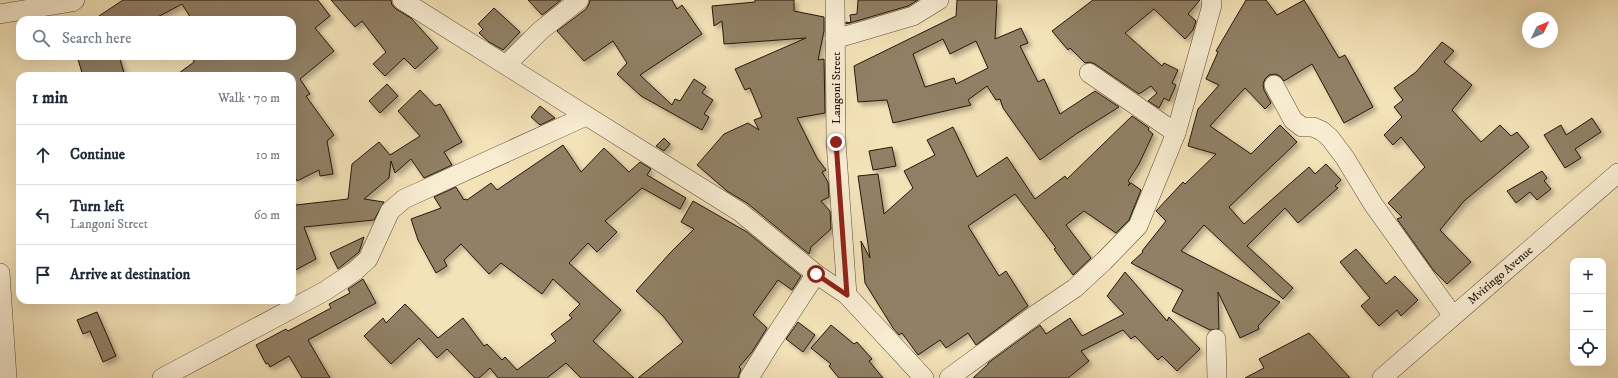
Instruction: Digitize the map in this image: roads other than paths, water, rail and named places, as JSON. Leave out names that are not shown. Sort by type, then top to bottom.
[{"type":"street","points":[[0,14],[72,2],[75,0]]},
{"type":"street","points":[[402,0],[740,212],[816,274],[847,295],[924,378]]},
{"type":"street","points":[[506,65],[540,31],[579,0]]},
{"type":"street","name":"Langoni Street","points":[[835,0],[836,142],[847,295]]},
{"type":"street","points":[[835,39],[913,16],[939,0]]},
{"type":"street","points":[[949,378],[1038,313],[1076,288],[1138,226],[1176,133],[1212,5],[1212,0]]},
{"type":"street","points":[[1089,73],[1176,133]]},
{"type":"street","points":[[1274,85],[1293,120],[1302,127],[1313,127],[1322,131],[1330,138],[1342,153],[1373,204],[1453,316]]},
{"type":"street","points":[[162,378],[325,291],[355,271],[368,259],[390,211],[404,199],[586,116]]},
{"type":"street","name":"Mviringo Avenue","points":[[1382,378],[1618,173]]},
{"type":"street","points":[[0,273],[7,378]]},
{"type":"street","points":[[749,378],[816,274]]},
{"type":"street","points":[[1216,339],[1217,378]]}]
